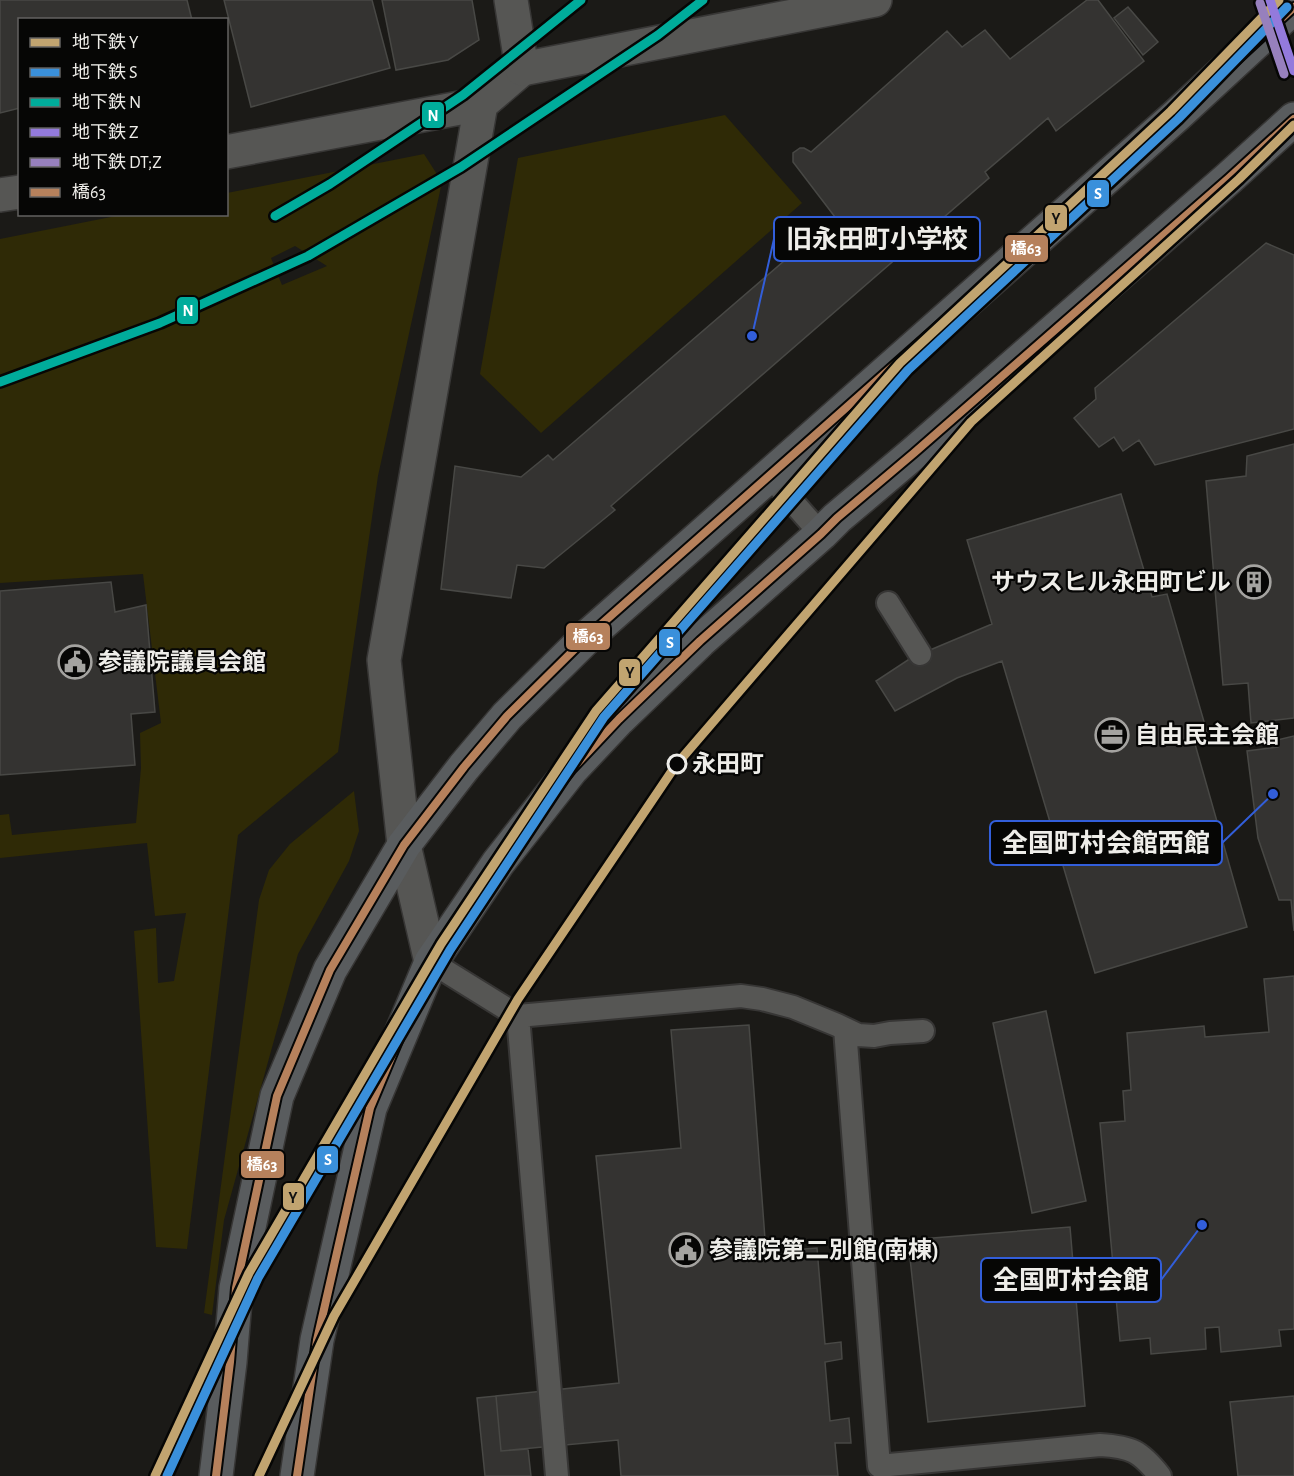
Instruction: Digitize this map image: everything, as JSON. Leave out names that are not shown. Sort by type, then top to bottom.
[{"type":"highway","points":[[216,1476],[230,1362],[236,1288],[277,1096],[330,970],[404,845],[507,716],[588,636],[1177,115],[1294,7]]},
{"type":"highway","points":[[297,1476],[316,1340],[370,1108],[431,962],[498,863],[571,770],[619,719],[700,641],[837,518],[941,430],[1294,119]]},
{"type":"street","points":[[511,0],[522,69]]},
{"type":"street","points":[[228,152],[482,104],[522,69],[875,0]]},
{"type":"street","points":[[431,962],[404,845],[384,660],[482,104]]},
{"type":"street","points":[[0,195],[18,192]]},
{"type":"lane","points":[[770,475],[821,534]]},
{"type":"lane","points":[[888,603],[920,654]]},
{"type":"lane","points":[[431,962],[518,1016],[741,996],[794,1007],[858,1035],[874,1036],[923,1031]]},
{"type":"lane","points":[[518,1016],[556,1476]]},
{"type":"lane","points":[[845,1029],[879,1466],[1100,1444],[1125,1447],[1135,1451],[1149,1462],[1160,1476]]},
{"type":"shaded area","points":[[725,115],[802,203],[541,433],[480,374],[518,158]]},
{"type":"shaded area","points":[[424,154],[442,182],[378,476],[338,752],[238,835],[187,1249],[156,1247],[134,931],[156,928],[158,983],[174,981],[186,913],[155,916],[147,843],[0,858],[0,815],[9,814],[12,835],[136,823],[141,768],[140,733],[161,723],[143,574],[0,583],[0,239],[116,216],[228,216],[228,193]],"holes":[[[295,246],[327,266],[282,285],[271,258]]]},
{"type":"shaded area","points":[[354,791],[359,831],[349,861],[298,954],[224,1220],[212,1315],[204,1313],[259,900],[269,870],[290,844]]},
{"type":"building","points":[[0,0],[187,0],[192,18],[18,18],[18,108],[0,113]]},
{"type":"building","points":[[224,0],[372,0],[390,68],[251,107]]},
{"type":"building","points":[[382,0],[472,0],[479,40],[448,60],[396,70]]},
{"type":"building","points":[[1087,0],[1098,0],[1144,61],[1056,131],[1048,118],[985,172],[989,178],[611,506],[615,510],[544,568],[517,565],[511,598],[441,589],[455,466],[521,477],[548,455],[553,460],[835,217],[793,162],[793,153],[800,148],[811,152],[947,31],[962,47],[985,30],[1010,59]]},
{"type":"building","points":[[1128,7],[1158,42],[1143,55],[1114,18]]},
{"type":"building","points":[[1266,243],[1294,255],[1294,429],[1155,465],[1139,440],[1123,451],[1114,437],[1099,447],[1074,418],[1096,399],[1095,388]]},
{"type":"building","name":"サウスヒル永田町ビル","points":[[1294,444],[1294,718],[1251,723],[1248,683],[1223,685],[1206,481],[1246,476],[1247,456]]},
{"type":"building","name":"自由民主会館","points":[[1121,494],[1152,597],[1167,594],[1207,732],[1193,737],[1247,927],[1095,973],[1002,661],[957,678],[895,711],[876,681],[911,658],[992,624],[967,540]]},
{"type":"building","name":"参議院議員会館","points":[[111,582],[115,612],[146,605],[155,712],[131,714],[135,765],[0,775],[0,591]]},
{"type":"building","points":[[1294,736],[1294,931],[1291,900],[1279,900],[1258,838],[1247,751],[1278,747],[1277,740]]},
{"type":"building","points":[[1294,976],[1294,1329],[1279,1330],[1281,1346],[1221,1352],[1219,1327],[1205,1328],[1206,1349],[1151,1354],[1150,1338],[1120,1341],[1100,1123],[1125,1121],[1123,1091],[1131,1090],[1127,1033],[1204,1026],[1205,1037],[1269,1032],[1264,979]]},
{"type":"building","points":[[1046,1011],[1086,1201],[1032,1213],[993,1023]]},
{"type":"building","name":"参議院第二別館(南棟)","points":[[749,1025],[766,1252],[817,1248],[825,1344],[841,1342],[842,1359],[825,1362],[830,1421],[849,1418],[851,1443],[835,1443],[838,1476],[621,1476],[618,1440],[501,1451],[496,1396],[619,1383],[596,1156],[681,1148],[671,1030]]},
{"type":"building","points":[[1070,1227],[1085,1406],[928,1422],[908,1240]]},
{"type":"building","points":[[496,1396],[501,1451],[528,1449],[531,1476],[485,1476],[477,1398]]},
{"type":"building","points":[[1294,1396],[1294,1476],[1238,1476],[1230,1402]]},
{"type":"metro line","name":"N","points":[[275,216],[330,184],[463,95],[581,0]]},
{"type":"metro line","name":"N","points":[[0,382],[160,323],[308,256],[461,167],[658,35],[703,0]]},
{"type":"metro line","name":"Z","points":[[1270,0],[1294,71]]},
{"type":"metro line","name":"Y","points":[[155,1476],[249,1273],[441,944],[596,711],[900,363],[1171,111],[1279,0]]},
{"type":"metro line","name":"DT;Z","points":[[1260,3],[1284,74]]},
{"type":"metro line","name":"S","points":[[167,1476],[258,1278],[450,950],[604,717],[908,370],[1178,119],[1287,7]]},
{"type":"metro line","name":"Y","points":[[259,1476],[334,1316],[518,999],[676,765],[971,422],[1239,179],[1294,125]]},
{"type":"transit line","name":"橋63","points":[[216,1476],[230,1362],[236,1288],[277,1096],[330,970],[404,845],[507,716],[588,636],[1177,115],[1294,7]]},
{"type":"transit line","name":"橋63","points":[[297,1476],[317,1340],[370,1108],[431,962],[498,863],[571,770],[619,719],[700,641],[837,518],[1294,119]]},
{"type":"place","name":"旧永田町小学校","points":[[752,336]]},
{"type":"place","name":"サウスヒル永田町ビル","points":[[1254,582]]},
{"type":"place","name":"参議院議員会館","points":[[75,662]]},
{"type":"place","name":"自由民主会館","points":[[1112,735]]},
{"type":"place","name":"永田町","points":[[677,764]]},
{"type":"place","name":"全国町村会館西館","points":[[1273,794]]},
{"type":"place","name":"全国町村会館","points":[[1202,1225]]},
{"type":"place","name":"参議院第二別館(南棟)","points":[[686,1250]]}]
